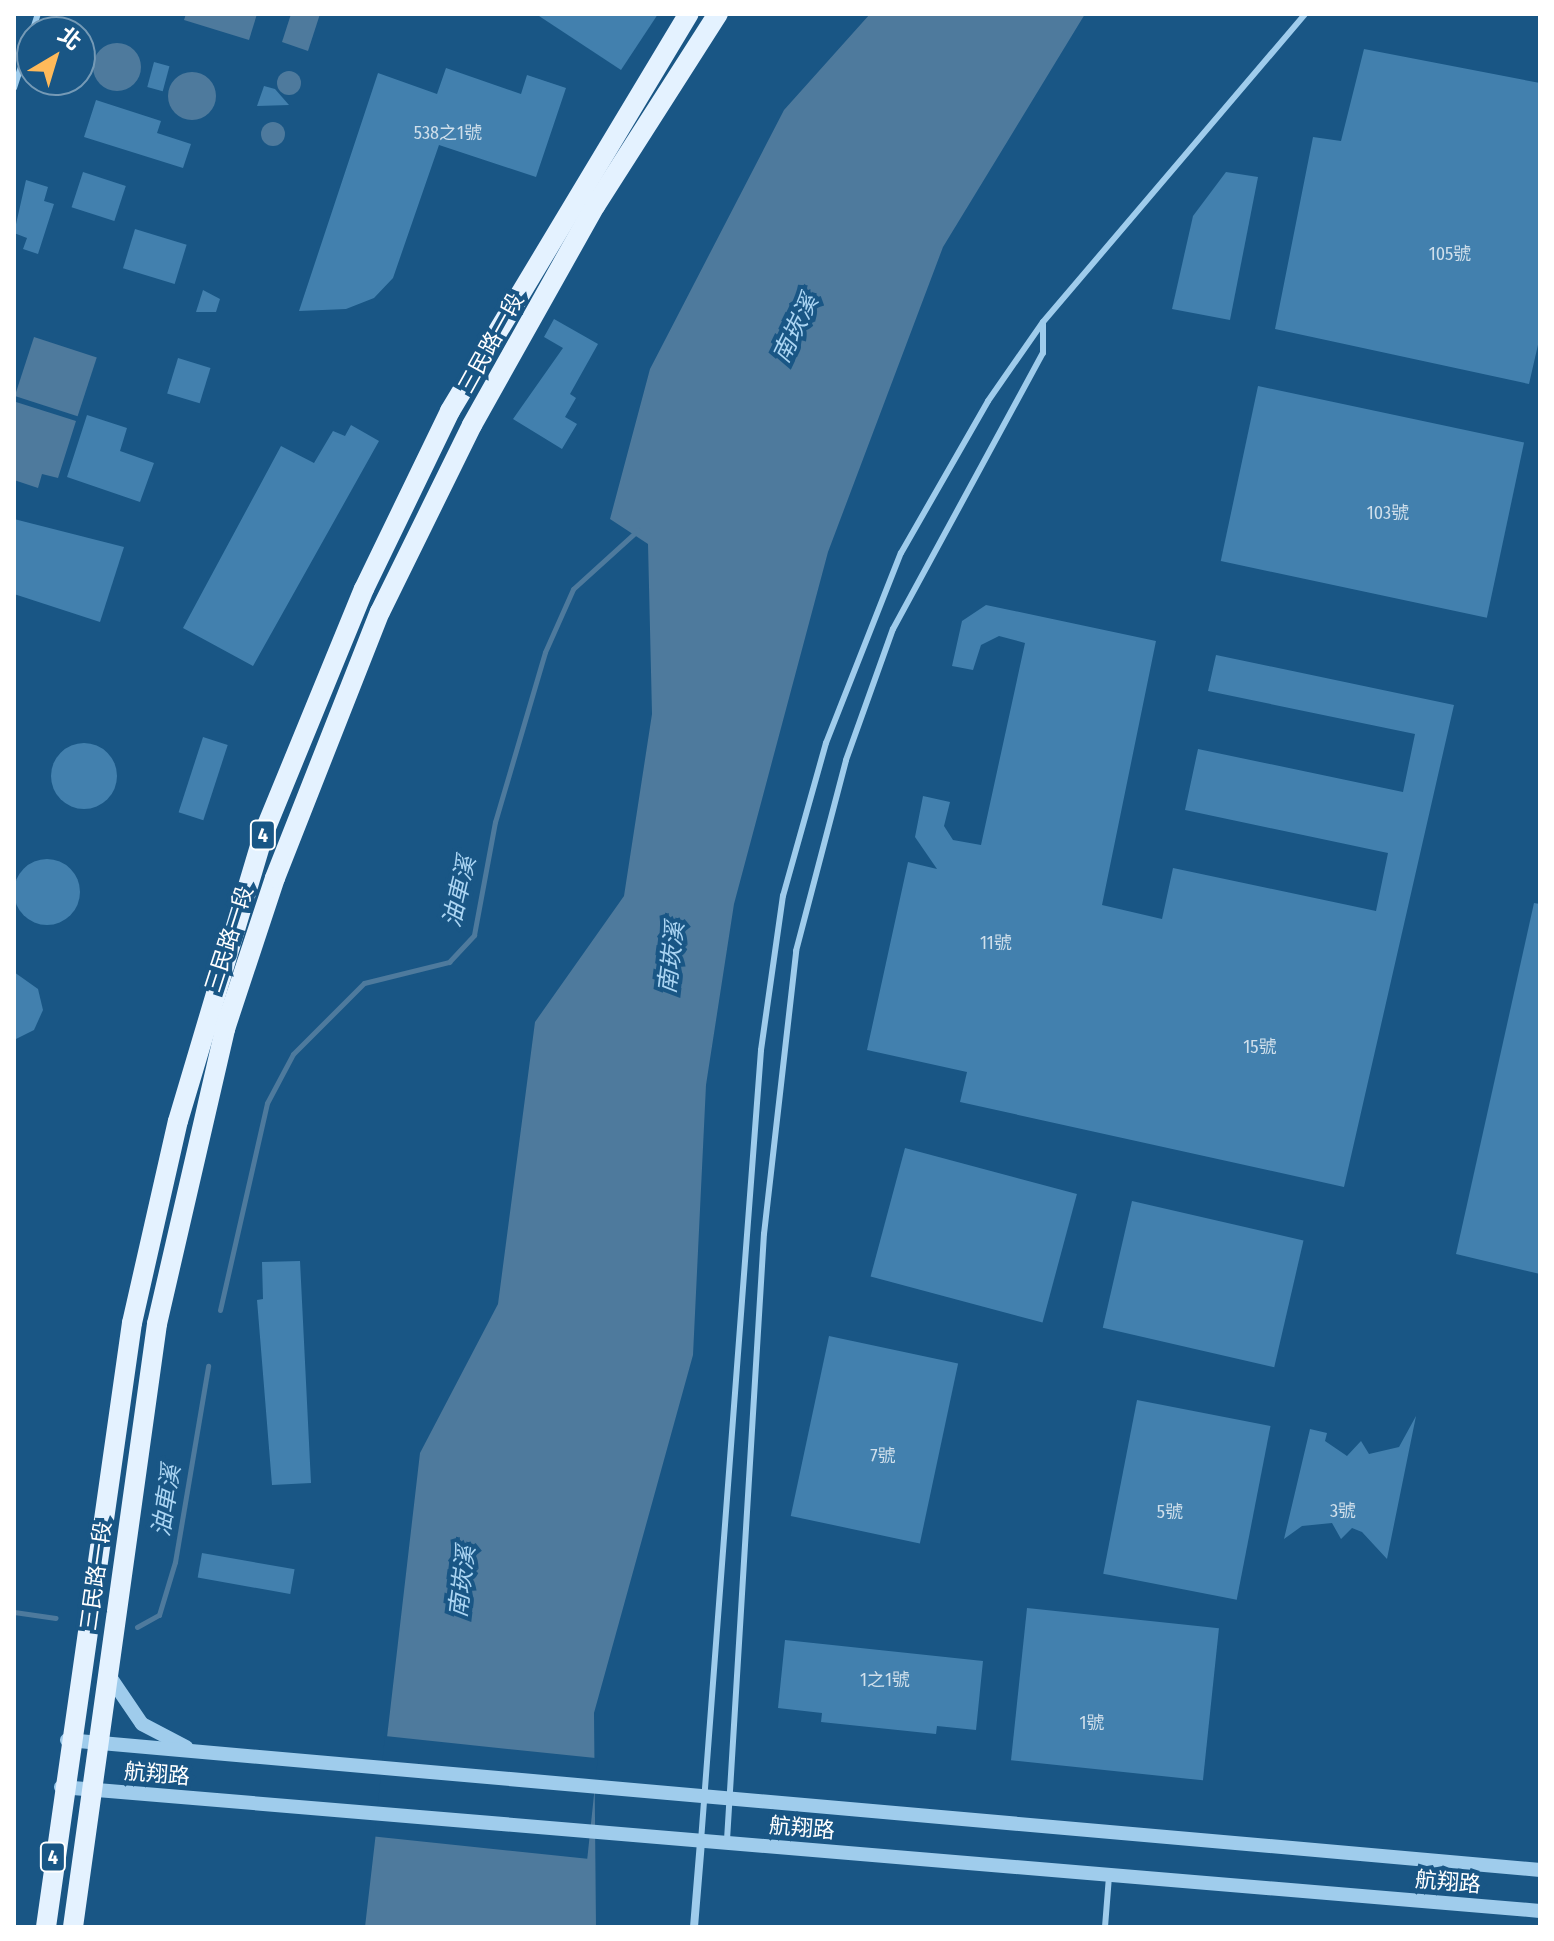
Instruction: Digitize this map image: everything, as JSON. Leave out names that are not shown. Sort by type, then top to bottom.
[{"type":"main road","name":"三民路一段","points":[[46,1927],[67,1740],[132,1323],[178,1121],[263,835],[364,589],[450,411],[689,14]]},
{"type":"main road","name":"三民路一段","points":[[73,1927],[106,1669],[157,1324],[187,1178],[225,1029],[280,864],[380,612],[466,438],[595,206],[718,14]]},
{"type":"street","points":[[106,1669],[120,1701],[142,1724],[205,1753]]},
{"type":"street","name":"航翔路","points":[[67,1740],[705,1801],[1540,1870]]},
{"type":"street","name":"航翔路","points":[[61,1787],[367,1816],[1540,1911]]},
{"type":"street","points":[[694,1927],[701,1841]]},
{"type":"lane","points":[[701,1841],[744,1228],[783,896],[826,743],[901,553],[946,469],[1043,322],[1305,14]]},
{"type":"lane","points":[[726,1844],[764,1234],[796,951],[846,760],[893,629],[1043,353],[1043,322]]},
{"type":"lane","points":[[1105,1927],[1109,1876]]},
{"type":"water","points":[[186,14],[257,14],[249,40],[184,20]]},
{"type":"water","points":[[291,14],[320,14],[308,51],[282,42]]},
{"type":"water","name":"南崁溪","points":[[870,14],[1085,14],[943,247],[828,552],[734,904],[706,1085],[693,1355],[594,1713],[596,1927],[365,1927],[420,1453],[498,1304],[535,1022],[624,896],[652,714],[648,544],[610,519],[650,369],[784,110]]},
{"type":"water","points":[[108,45],[126,45],[139,58],[139,76],[126,89],[108,89],[96,78],[96,56]]},
{"type":"water","points":[[289,71],[300,78],[301,83],[294,94],[289,95],[278,88],[277,83],[284,72]]},
{"type":"water","points":[[192,72],[209,79],[216,96],[209,113],[192,120],[175,113],[168,96],[175,79]]},
{"type":"water","points":[[273,122],[284,129],[285,134],[278,145],[273,146],[262,139],[261,134],[268,123]]},
{"type":"water","points":[[34,337],[97,357],[78,416],[15,396]]},
{"type":"water","points":[[16,402],[76,421],[58,478],[42,474],[38,488],[14,480]]},
{"type":"pier","points":[[385,1736],[598,1758],[587,1859],[374,1836]]},
{"type":"building","points":[[536,14],[658,14],[621,70]]},
{"type":"building","points":[[1364,49],[1540,83],[1540,336],[1529,384],[1275,329],[1313,137],[1341,141]]},
{"type":"building","points":[[154,62],[169,66],[163,91],[147,87]]},
{"type":"building","points":[[446,68],[521,94],[527,75],[566,88],[536,177],[439,145],[393,278],[374,298],[346,309],[299,311],[378,73],[437,94]]},
{"type":"building","points":[[264,86],[275,89],[289,105],[257,106]]},
{"type":"building","points":[[96,100],[161,121],[157,133],[191,144],[183,168],[84,137]]},
{"type":"building","points":[[83,172],[126,186],[114,221],[72,207]]},
{"type":"building","points":[[1226,172],[1258,177],[1230,320],[1172,309],[1193,216]]},
{"type":"building","points":[[26,180],[48,187],[44,201],[54,204],[38,254],[23,249],[27,238],[14,233]]},
{"type":"building","points":[[135,229],[187,245],[175,284],[123,268]]},
{"type":"building","points":[[203,290],[220,299],[216,312],[196,312]]},
{"type":"building","points":[[554,319],[598,344],[570,394],[576,398],[565,417],[577,424],[562,449],[513,419],[563,348],[544,337]]},
{"type":"building","points":[[178,358],[211,368],[200,403],[167,393]]},
{"type":"building","points":[[1258,386],[1524,443],[1487,618],[1221,561]]},
{"type":"building","points":[[87,415],[127,428],[120,451],[154,463],[140,502],[67,477]]},
{"type":"building","points":[[351,425],[379,441],[253,666],[183,628],[281,446],[314,463],[333,431],[345,436]]},
{"type":"building","points":[[14,519],[124,547],[100,622],[14,594]]},
{"type":"building","points":[[986,605],[1156,641],[1102,905],[1162,919],[1173,868],[1376,911],[1388,853],[1185,810],[1198,749],[1403,792],[1415,734],[1208,691],[1216,655],[1454,705],[1344,1187],[960,1102],[967,1072],[867,1050],[908,862],[937,869],[915,837],[923,796],[950,802],[944,826],[953,840],[981,845],[1025,643],[999,636],[981,645],[973,670],[952,666],[962,621]]},
{"type":"building","points":[[203,737],[228,745],[203,820],[179,812]]},
{"type":"building","points":[[84,743],[107,753],[117,776],[107,799],[84,809],[61,799],[51,776],[61,753]]},
{"type":"building","points":[[47,859],[70,869],[80,892],[70,915],[47,925],[24,915],[14,892],[24,869]]},
{"type":"building","points":[[1534,903],[1540,904],[1540,1274],[1456,1254]]},
{"type":"building","points":[[14,972],[38,989],[43,1010],[34,1030],[14,1040]]},
{"type":"building","points":[[905,1148],[1077,1194],[1043,1323],[871,1276]]},
{"type":"building","points":[[1132,1201],[1303,1241],[1274,1367],[1103,1328]]},
{"type":"building","points":[[300,1261],[311,1483],[272,1485],[257,1300],[263,1299],[262,1262]]},
{"type":"building","points":[[829,1336],[958,1363],[920,1543],[791,1516]]},
{"type":"building","points":[[1137,1400],[1271,1426],[1237,1600],[1103,1574]]},
{"type":"building","points":[[1416,1416],[1387,1559],[1362,1532],[1352,1528],[1341,1539],[1332,1523],[1302,1526],[1284,1539],[1310,1429],[1327,1433],[1325,1441],[1347,1456],[1361,1441],[1369,1454],[1399,1447]]},
{"type":"building","points":[[202,1553],[295,1569],[290,1594],[198,1578]]},
{"type":"building","points":[[1027,1608],[1219,1628],[1203,1780],[1011,1760]]},
{"type":"building","points":[[785,1640],[983,1661],[976,1730],[937,1726],[936,1734],[821,1722],[822,1713],[778,1708]]},
{"type":"waterway","name":"油車溪","points":[[220,1310],[267,1103],[293,1054],[364,983],[449,962],[474,935],[495,822],[545,652],[573,589],[638,530]]},
{"type":"waterway","name":"油車溪","points":[[137,1627],[159,1615],[175,1562],[208,1366]]},
{"type":"waterway","name":"油車溪","points":[[14,1612],[56,1618]]}]
